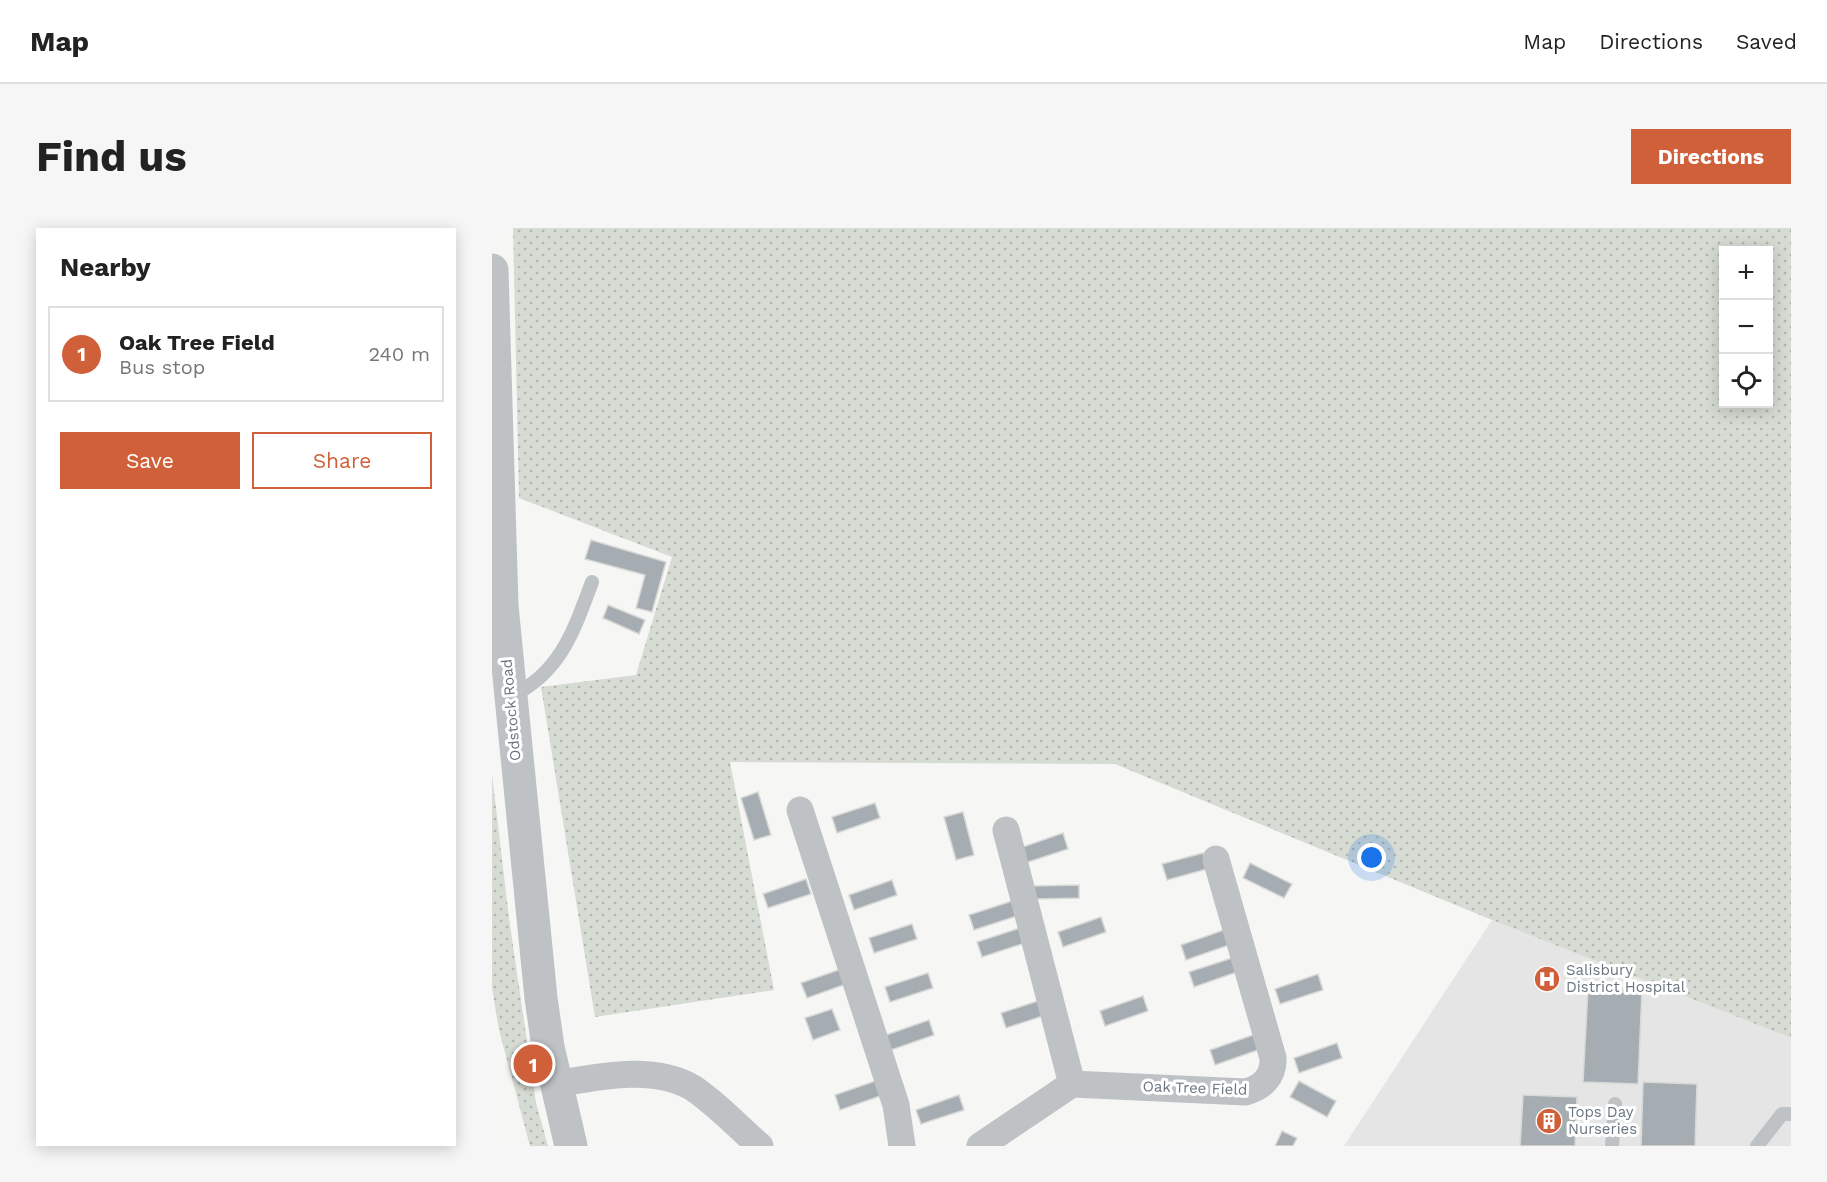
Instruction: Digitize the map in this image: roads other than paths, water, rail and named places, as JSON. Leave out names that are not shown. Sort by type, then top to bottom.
[{"type":"street","name":"Odstock Road","points":[[492,270],[502,606],[510,697],[541,998],[555,1084],[571,1146]]},
{"type":"street","points":[[800,810],[896,1105],[902,1146]]},
{"type":"street","points":[[980,1146],[1072,1084],[1006,830]]},
{"type":"street","name":"Oak Tree Field","points":[[1072,1084],[1245,1092],[1255,1089],[1274,1070],[1273,1058],[1215,859]]},
{"type":"street","points":[[555,1084],[635,1074],[664,1077],[692,1088],[760,1146]]},
{"type":"lane","points":[[510,697],[536,681],[565,648],[592,582]]},
{"type":"lane","points":[[1612,1146],[1615,1104]]},
{"type":"lane","points":[[1756,1146],[1782,1114],[1791,1114]]},
{"type":"place","name":"Salisbury District Hospital","points":[[1547,979]]},
{"type":"place","name":"Oak Tree Field","points":[[533,1064]]},
{"type":"place","name":"Tops Day Nurseries","points":[[1549,1121]]}]
